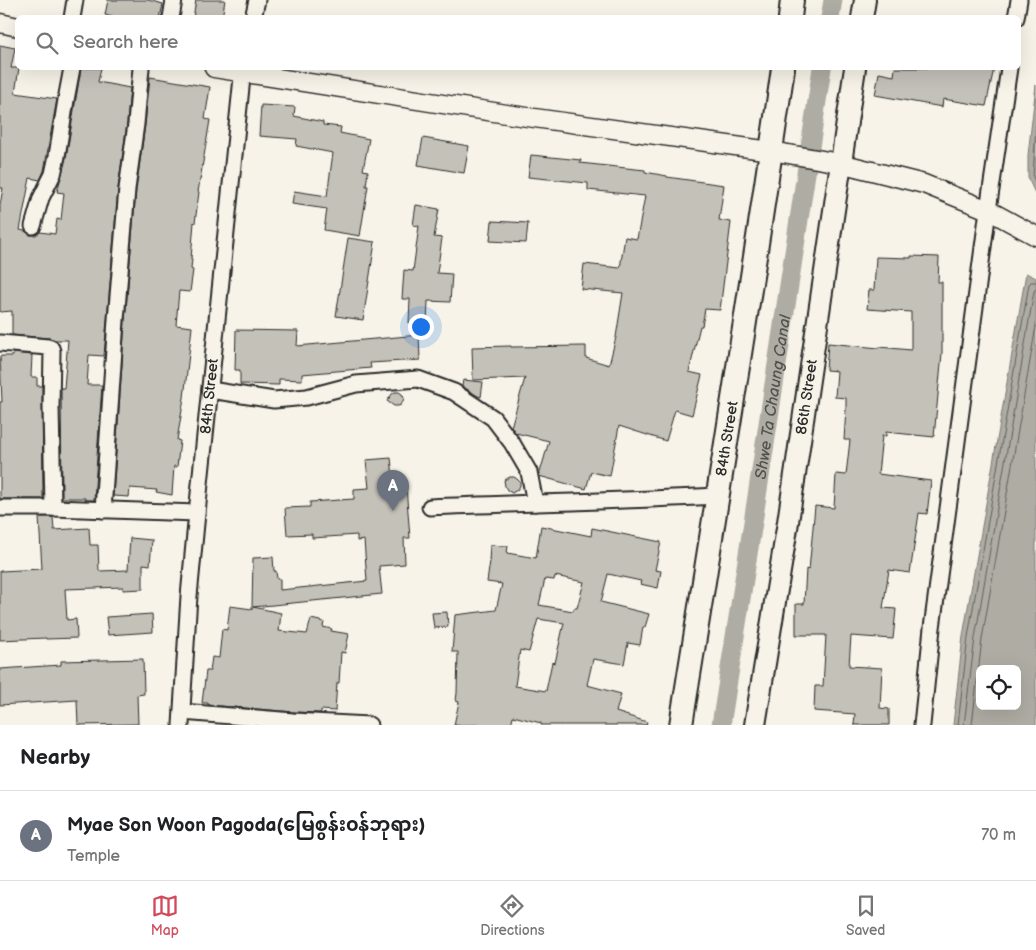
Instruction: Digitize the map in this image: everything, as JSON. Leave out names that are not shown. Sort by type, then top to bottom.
[{"type":"main road","points":[[790,15],[792,0]]},
{"type":"main road","points":[[862,15],[865,0]]},
{"type":"main road","name":"84th Street","points":[[681,725],[774,151],[783,70]]},
{"type":"main road","name":"86th Street","points":[[755,725],[788,522],[854,70]]},
{"type":"street","points":[[72,15],[75,0]]},
{"type":"street","points":[[172,15],[174,0]]},
{"type":"street","points":[[254,15],[257,0]]},
{"type":"street","points":[[1016,15],[1019,0]]},
{"type":"street","points":[[0,23],[15,26]]},
{"type":"street","points":[[33,226],[41,198],[53,174],[72,70]]},
{"type":"street","points":[[103,510],[127,189],[141,70]]},
{"type":"street","points":[[242,70],[513,115],[774,151],[839,163],[924,184],[988,210],[1036,236]]},
{"type":"street","name":"84th Street","points":[[182,718],[197,513],[242,70]]},
{"type":"street","points":[[922,725],[932,628],[1009,70]]},
{"type":"street","points":[[0,342],[48,346],[52,351],[53,508]]},
{"type":"street","points":[[210,390],[274,400],[307,397],[356,384],[418,379],[454,392],[493,418],[529,472],[535,503]]},
{"type":"street","points":[[430,507],[718,496]]},
{"type":"street","points":[[0,508],[197,513]]},
{"type":"street","points":[[182,718],[369,725]]},
{"type":"water","points":[[1036,85],[1036,194],[1028,178],[1028,155]]},
{"type":"water","points":[[1026,273],[1036,278],[1036,725],[953,725],[963,636]]},
{"type":"building","points":[[108,0],[148,0],[163,4],[161,15],[105,15]]},
{"type":"building","points":[[196,0],[225,0],[222,15],[194,15]]},
{"type":"building","points":[[0,45],[15,48],[11,68],[19,70],[15,93],[57,99],[44,171],[40,180],[30,178],[20,230],[30,235],[40,232],[55,234],[57,219],[61,220],[64,193],[57,192],[66,158],[81,70],[101,70],[98,82],[130,88],[118,188],[104,356],[89,355],[87,385],[102,385],[94,500],[62,498],[61,388],[64,388],[68,340],[12,335],[12,311],[0,312],[0,205],[3,188],[0,188]]},
{"type":"building","points":[[895,70],[994,70],[986,106],[943,99],[942,107],[875,95],[879,73],[894,76]]},
{"type":"building","points":[[150,77],[210,87],[205,119],[210,120],[194,222],[191,259],[191,269],[193,270],[190,292],[179,291],[176,325],[192,327],[177,440],[180,441],[177,467],[174,466],[172,495],[156,492],[157,490],[130,488],[129,497],[113,496],[136,190]]},
{"type":"building","points":[[261,105],[295,107],[294,116],[323,122],[323,125],[341,127],[340,133],[369,139],[363,170],[368,171],[366,186],[368,186],[360,236],[324,230],[327,209],[292,204],[294,191],[327,196],[333,153],[296,146],[297,139],[259,136]]},
{"type":"building","points":[[423,138],[469,146],[464,173],[418,165]]},
{"type":"building","points":[[531,155],[581,160],[580,163],[645,170],[645,172],[667,177],[724,185],[719,220],[731,222],[720,310],[705,309],[689,372],[702,375],[692,415],[675,410],[666,441],[619,426],[610,476],[591,472],[586,489],[539,476],[549,441],[516,433],[511,427],[525,378],[473,380],[472,347],[586,346],[586,358],[609,365],[616,337],[623,293],[581,289],[584,264],[620,268],[625,237],[637,239],[645,196],[588,190],[588,183],[528,177]]},
{"type":"building","points":[[416,205],[439,209],[434,237],[442,238],[437,273],[452,274],[450,302],[428,301],[427,324],[409,323],[410,299],[402,299],[404,270],[413,271],[419,226],[413,225]]},
{"type":"building","points":[[492,221],[528,223],[526,243],[490,241]]},
{"type":"building","points":[[348,238],[375,242],[363,320],[336,316]]},
{"type":"building","points":[[911,256],[939,257],[938,282],[942,282],[942,353],[934,437],[886,432],[886,436],[882,436],[878,474],[931,481],[927,514],[919,513],[910,573],[889,570],[883,608],[896,609],[893,639],[851,636],[849,666],[882,668],[880,708],[889,709],[889,725],[854,725],[855,714],[814,711],[815,686],[823,686],[826,635],[796,635],[796,604],[804,604],[806,569],[809,570],[815,506],[834,508],[836,474],[846,475],[850,440],[844,440],[846,398],[835,397],[837,371],[826,370],[828,343],[911,350],[911,312],[867,309],[869,290],[874,290],[876,257],[911,258]]},
{"type":"building","points":[[236,330],[298,331],[297,346],[419,335],[420,360],[370,363],[371,368],[302,374],[302,380],[279,379],[279,385],[240,384],[240,370],[235,370]]},
{"type":"building","points":[[13,353],[32,355],[31,377],[37,377],[37,386],[42,386],[43,499],[0,499],[0,402],[2,402],[0,356],[13,356]]},
{"type":"building","points":[[463,380],[483,382],[481,397],[462,386]]},
{"type":"building","points":[[395,392],[402,394],[404,398],[401,405],[398,406],[394,406],[387,401]]},
{"type":"building","points":[[391,458],[394,486],[406,486],[410,538],[404,538],[405,564],[379,566],[382,594],[253,607],[281,613],[279,631],[307,634],[311,619],[324,622],[323,627],[332,629],[331,631],[349,634],[345,653],[341,652],[335,711],[321,710],[321,713],[294,712],[202,703],[206,671],[210,671],[212,657],[219,658],[222,629],[227,630],[230,606],[252,609],[253,558],[273,557],[274,571],[276,571],[277,579],[280,579],[280,590],[367,581],[364,540],[357,541],[357,535],[312,538],[312,534],[287,535],[285,508],[310,507],[310,502],[354,499],[354,489],[369,488],[366,460]]},
{"type":"building","points":[[514,477],[520,482],[520,486],[512,493],[507,490],[504,480]]},
{"type":"building","points":[[39,517],[53,517],[54,530],[89,528],[90,545],[98,545],[99,571],[128,570],[130,538],[152,540],[150,565],[143,564],[143,589],[123,590],[123,587],[65,589],[67,620],[76,619],[77,638],[0,640],[0,571],[42,569]]},
{"type":"building","points":[[541,526],[591,536],[592,528],[661,542],[655,570],[661,571],[658,588],[640,584],[641,581],[608,574],[601,602],[649,614],[645,627],[643,627],[640,645],[628,643],[624,664],[593,659],[587,685],[621,694],[616,712],[647,722],[646,725],[541,725],[541,723],[513,716],[511,725],[454,725],[459,702],[456,701],[458,652],[452,652],[455,615],[496,610],[502,584],[487,582],[490,545],[508,546],[507,553],[536,558]],"holes":[[[555,576],[584,582],[577,608],[574,608],[573,611],[539,605],[545,579],[554,580]],[[538,619],[564,623],[555,663],[552,662],[546,691],[515,686],[520,650],[529,652]]]},
{"type":"building","points":[[447,612],[448,627],[434,628],[432,613]]},
{"type":"building","points":[[152,614],[153,632],[108,635],[106,617]]},
{"type":"building","points":[[143,659],[144,694],[137,695],[138,724],[78,725],[77,700],[0,705],[0,669],[61,665],[61,661]]},
{"type":"waterway","name":"Shwe Ta Chaung Canal","points":[[830,15],[833,0]]},
{"type":"waterway","name":"Shwe Ta Chaung Canal","points":[[721,725],[822,70]]},
{"type":"place","name":"Myae Son Woon Pagoda(မြေစွန်း၀န်ဘုရား)","points":[[393,511]]}]
